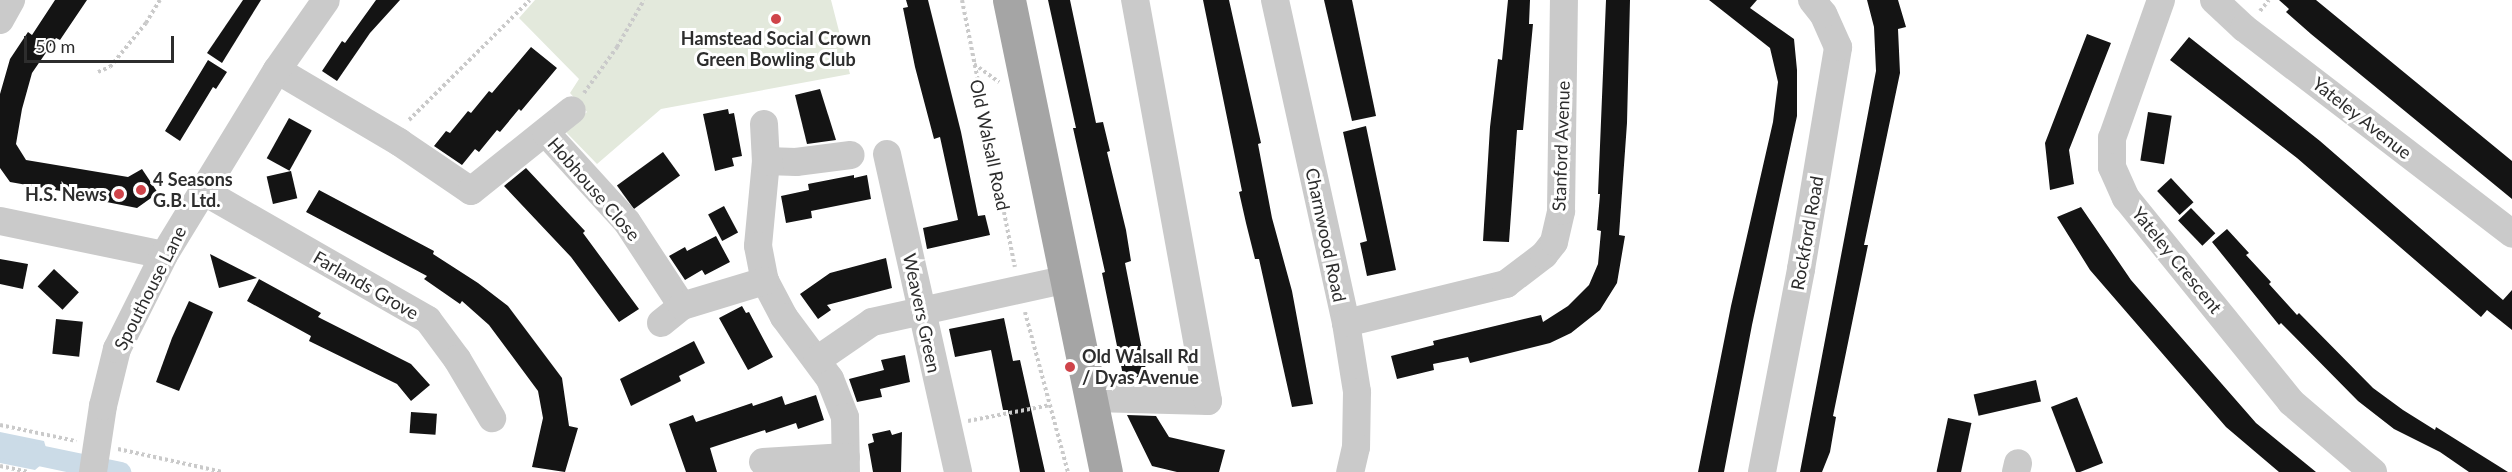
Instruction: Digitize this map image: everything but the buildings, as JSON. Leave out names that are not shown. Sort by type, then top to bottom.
[{"type":"main road","points":[[1009,0],[1093,398],[1106,472]]},
{"type":"street","points":[[0,20],[11,0]]},
{"type":"street","name":"Spouthouse Lane","points":[[93,472],[103,406],[117,349],[164,255],[277,70],[326,0]]},
{"type":"street","points":[[1093,398],[1208,401],[1135,0]]},
{"type":"street","name":"Charnwood Road","points":[[1275,0],[1346,323],[1357,392],[1356,447],[1350,472]]},
{"type":"street","name":"Stanford Avenue","points":[[1346,323],[1506,284],[1544,255],[1554,242],[1561,212],[1564,0]]},
{"type":"street","name":"Rockford Road","points":[[1762,472],[1801,269],[1838,47],[1823,14],[1812,0]]},
{"type":"street","name":"Yateley Crescent","points":[[2161,0],[2112,138],[2112,167],[2126,198],[2291,402],[2373,472]]},
{"type":"street","name":"Yateley Avenue","points":[[2214,0],[2244,28],[2512,234]]},
{"type":"street","points":[[277,70],[392,138]]},
{"type":"street","name":"Hobhouse Close","points":[[392,138],[471,191],[508,164],[572,110]]},
{"type":"street","points":[[763,462],[846,464],[846,417],[830,379],[784,317],[765,281],[758,246],[766,161],[764,124]]},
{"type":"street","name":"Hobhouse Close","points":[[546,133],[627,222],[672,314],[765,281]]},
{"type":"street","name":"Weavers Green","points":[[887,154],[958,472]]},
{"type":"street","points":[[766,161],[796,162],[851,155]]},
{"type":"street","name":"Farlands Grove","points":[[203,191],[428,320],[457,359],[492,418]]},
{"type":"street","points":[[0,221],[164,255]]},
{"type":"street","points":[[817,360],[872,322],[1067,279]]},
{"type":"path","points":[[98,72],[110,67],[146,23],[160,0]]},
{"type":"path","points":[[392,138],[530,0]]},
{"type":"path","points":[[572,110],[617,47],[644,0]]},
{"type":"path","name":"Old Walsall Road","points":[[962,0],[1019,290],[1068,472]]},
{"type":"path","points":[[973,63],[1003,86]]},
{"type":"path","points":[[947,426],[1050,405]]},
{"type":"path","points":[[0,425],[53,436]]},
{"type":"path","points":[[132,452],[223,472]]},
{"type":"path","points":[[0,466],[28,472]]},
{"type":"shaded area","points":[[535,0],[831,0],[850,74],[661,109],[597,164],[564,130],[587,112],[570,93],[579,79],[519,18]]},
{"type":"water","points":[[0,432],[44,441],[49,458],[35,470],[0,463]]},
{"type":"waterway","points":[[0,447],[120,472]]},
{"type":"place","name":"Hamstead Social Crown Green Bowling Club","points":[[776,19]]},
{"type":"place","name":"4 Seasons G.B. Ltd.","points":[[141,190]]},
{"type":"place","name":"H.S. News","points":[[119,194]]},
{"type":"place","name":"Old Walsall Rd / Dyas Avenue","points":[[1070,367]]}]
